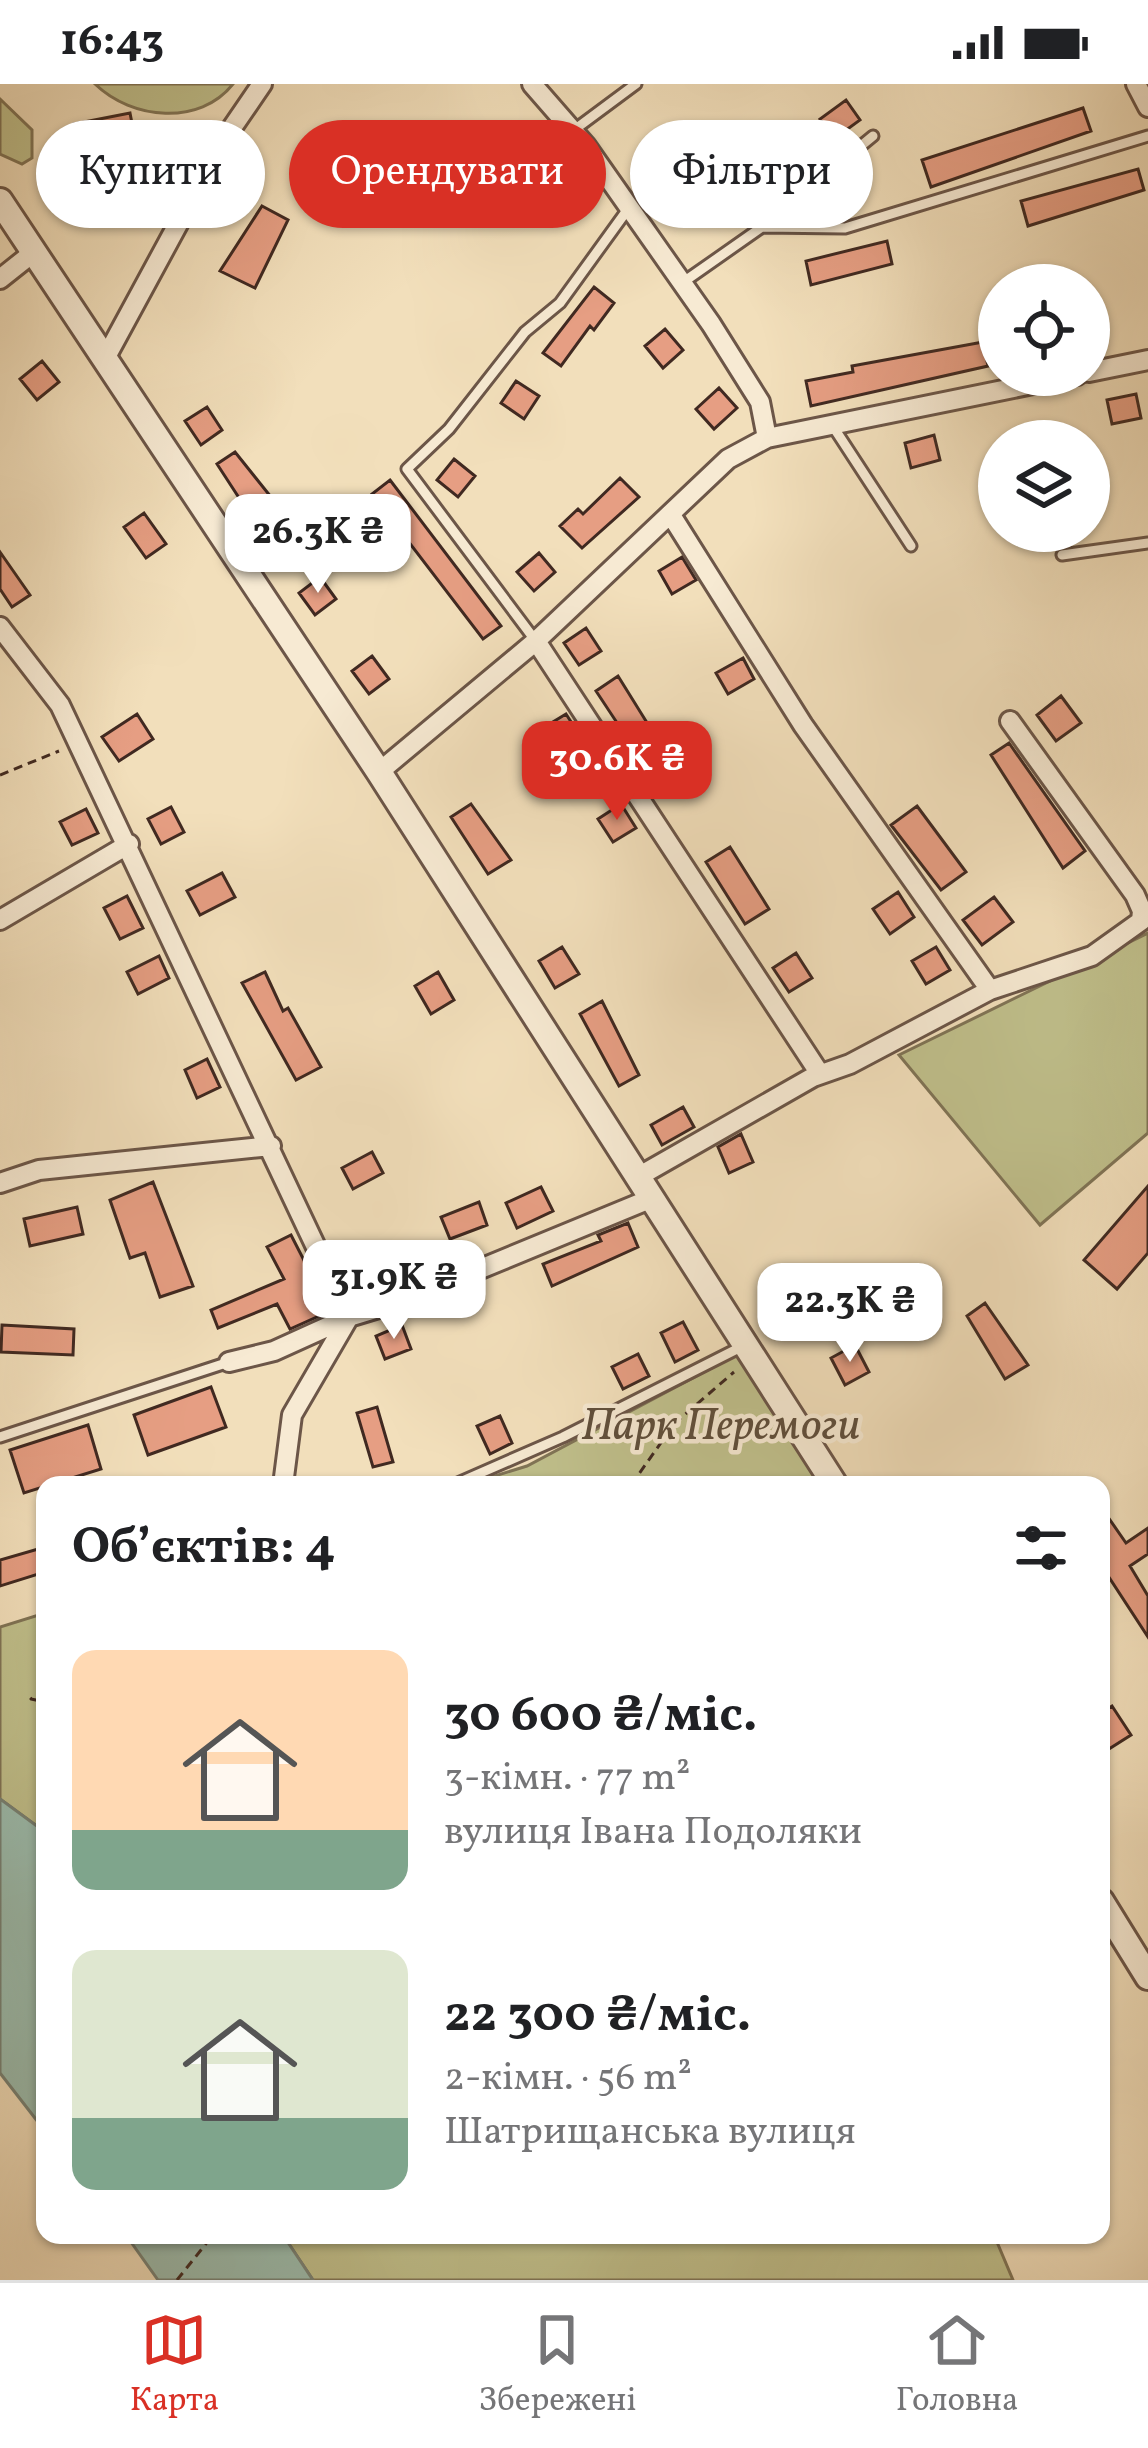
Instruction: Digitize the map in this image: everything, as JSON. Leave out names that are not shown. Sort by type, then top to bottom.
[{"type":"street","points":[[106,357],[223,141],[262,84]]},
{"type":"street","points":[[532,84],[565,120]]},
{"type":"street","points":[[1136,84],[1148,107]]},
{"type":"street","points":[[606,177],[754,391],[767,438]]},
{"type":"street","points":[[0,201],[379,772],[830,1476]]},
{"type":"street","points":[[0,279],[34,252]]},
{"type":"street","points":[[1110,368],[1148,360]]},
{"type":"street","points":[[379,772],[536,641],[728,459],[767,438],[981,396]]},
{"type":"street","points":[[671,515],[803,725],[990,990]]},
{"type":"street","points":[[0,627],[58,702],[81,747],[350,1316]]},
{"type":"street","points":[[536,641],[820,1074]]},
{"type":"street","points":[[229,1362],[274,1351],[350,1316],[405,1300],[643,1189],[820,1074],[850,1064],[990,990],[1099,952],[1133,929],[1142,911],[1010,721]]},
{"type":"street","points":[[0,920],[129,844]]},
{"type":"street","points":[[0,1183],[45,1170],[271,1146]]},
{"type":"street","points":[[284,1476],[292,1415],[350,1316]]},
{"type":"street","points":[[1110,1915],[1148,1977]]},
{"type":"lane","points":[[587,120],[636,84]]},
{"type":"lane","points":[[873,219],[1148,136]]},
{"type":"lane","points":[[536,641],[407,472],[408,464],[449,429],[525,332],[560,303],[628,209]]},
{"type":"lane","points":[[682,283],[761,228]]},
{"type":"lane","points":[[787,228],[843,228]]},
{"type":"lane","points":[[834,428],[911,546]]},
{"type":"lane","points":[[1062,555],[1148,543]]},
{"type":"lane","points":[[475,1476],[749,1352]]},
{"type":"lane","points":[[0,1437],[229,1362]]},
{"type":"path","points":[[0,775],[44,755],[81,747]]},
{"type":"path","points":[[637,1476],[675,1423],[749,1352]]},
{"type":"path","points":[[177,2280],[206,2244]]},
{"type":"green space","points":[[95,84],[233,84],[203,107],[166,113],[128,105]]},
{"type":"green space","points":[[0,99],[32,130],[32,158],[22,164],[0,154]]},
{"type":"green space","points":[[1148,933],[1148,1133],[1040,1225],[899,1055]]},
{"type":"green space","name":"Парк Перемоги","points":[[740,1353],[819,1476],[495,1476],[527,1466]]},
{"type":"green space","points":[[36,1616],[36,1825],[0,1799],[0,1627]]},
{"type":"green space","points":[[289,2244],[998,2244],[1013,2280],[313,2280]]},
{"type":"shaded area","points":[[0,1799],[36,1825],[36,2119],[0,2073]]},
{"type":"shaded area","points":[[132,2244],[289,2244],[313,2280],[158,2280]]},
{"type":"building","points":[[846,100],[860,120],[821,120]]},
{"type":"building","points":[[1083,108],[1091,131],[931,187],[922,160]]},
{"type":"building","points":[[130,113],[131,120],[94,120]]},
{"type":"building","points":[[1138,169],[1144,190],[1028,226],[1021,201]]},
{"type":"building","points":[[265,208],[288,220],[255,288],[220,271],[248,228],[265,228]]},
{"type":"building","points":[[887,241],[892,264],[811,285],[806,261]]},
{"type":"building","points":[[594,287],[614,303],[561,366],[543,353]]},
{"type":"building","points":[[665,329],[683,350],[663,368],[645,346]]},
{"type":"building","points":[[978,343],[978,368],[811,406],[806,381],[853,372],[852,366]]},
{"type":"building","points":[[42,361],[59,382],[37,400],[20,379]]},
{"type":"building","points":[[516,381],[539,396],[524,419],[501,403]]},
{"type":"building","points":[[719,388],[737,408],[714,429],[696,409]]},
{"type":"building","points":[[1136,394],[1141,418],[1112,424],[1107,400]]},
{"type":"building","points":[[207,407],[222,430],[201,445],[185,421]]},
{"type":"building","points":[[934,435],[940,460],[911,468],[905,443]]},
{"type":"building","points":[[235,452],[283,512],[278,515],[306,556],[286,570],[217,464]]},
{"type":"building","points":[[454,459],[475,476],[458,497],[437,480]]},
{"type":"building","points":[[620,478],[639,497],[582,548],[560,526],[578,509],[583,514]]},
{"type":"building","points":[[390,480],[501,626],[483,639],[372,494]]},
{"type":"building","points":[[144,513],[166,544],[146,558],[124,527]]},
{"type":"building","points":[[0,552],[30,595],[12,607],[0,589]]},
{"type":"building","points":[[539,553],[555,572],[534,591],[517,572]]},
{"type":"building","points":[[682,557],[696,580],[672,594],[659,571]]},
{"type":"building","points":[[320,577],[336,599],[315,615],[299,593]]},
{"type":"building","points":[[586,628],[601,651],[579,665],[564,643]]},
{"type":"building","points":[[372,656],[389,679],[369,694],[352,671]]},
{"type":"building","points":[[743,658],[754,679],[728,694],[716,673]]},
{"type":"building","points":[[618,676],[659,742],[639,756],[596,691]]},
{"type":"building","points":[[1061,696],[1081,723],[1056,741],[1037,715]]},
{"type":"building","points":[[137,714],[153,739],[119,761],[102,737]]},
{"type":"building","points":[[566,714],[607,778],[584,792],[543,728]]},
{"type":"building","points":[[1009,743],[1085,851],[1063,868],[991,755]]},
{"type":"building","points":[[471,804],[511,860],[488,874],[451,817]]},
{"type":"building","points":[[621,804],[636,828],[613,842],[598,819]]},
{"type":"building","points":[[917,806],[966,872],[941,890],[891,825]]},
{"type":"building","points":[[171,807],[184,832],[161,844],[148,819]]},
{"type":"building","points":[[86,809],[98,833],[72,845],[60,822]]},
{"type":"building","points":[[730,847],[769,909],[745,924],[706,862]]},
{"type":"building","points":[[222,873],[235,897],[200,915],[187,891]]},
{"type":"building","points":[[898,892],[914,917],[890,934],[873,909]]},
{"type":"building","points":[[127,896],[143,928],[120,939],[104,908]]},
{"type":"building","points":[[994,897],[1013,922],[982,945],[963,920]]},
{"type":"building","points":[[562,947],[579,974],[555,988],[539,961]]},
{"type":"building","points":[[936,947],[950,970],[926,984],[912,961]]},
{"type":"building","points":[[796,953],[812,978],[789,992],[773,968]]},
{"type":"building","points":[[159,956],[169,978],[138,994],[127,972]]},
{"type":"building","points":[[265,972],[283,1011],[288,1008],[321,1067],[296,1080],[242,983]]},
{"type":"building","points":[[438,972],[454,1000],[431,1014],[415,986]]},
{"type":"building","points":[[602,1001],[639,1075],[619,1086],[580,1014]]},
{"type":"building","points":[[207,1059],[220,1087],[197,1098],[185,1070]]},
{"type":"building","points":[[683,1107],[694,1127],[662,1145],[651,1125]]},
{"type":"building","points":[[741,1134],[753,1162],[729,1173],[718,1147]]},
{"type":"building","points":[[372,1152],[383,1173],[353,1189],[342,1168]]},
{"type":"building","points":[[153,1182],[193,1286],[160,1297],[145,1253],[130,1258],[110,1200]]},
{"type":"building","points":[[1148,1186],[1148,1253],[1117,1289],[1084,1260]]},
{"type":"building","points":[[541,1187],[553,1211],[517,1228],[506,1203]]},
{"type":"building","points":[[479,1202],[487,1225],[450,1239],[441,1217]]},
{"type":"building","points":[[77,1207],[83,1234],[30,1246],[24,1219]]},
{"type":"building","points":[[628,1223],[638,1247],[552,1286],[543,1264],[601,1241],[598,1235]]},
{"type":"building","points":[[291,1235],[330,1311],[290,1329],[277,1304],[218,1328],[211,1310],[284,1279],[267,1247]]},
{"type":"building","points":[[985,1303],[1028,1365],[1005,1379],[967,1316]]},
{"type":"building","points":[[683,1322],[698,1350],[675,1362],[661,1333]]},
{"type":"building","points":[[2,1325],[74,1329],[73,1355],[1,1352]]},
{"type":"building","points":[[402,1325],[411,1349],[385,1359],[376,1336]]},
{"type":"building","points":[[855,1345],[869,1372],[845,1385],[831,1358]]},
{"type":"building","points":[[638,1354],[649,1376],[623,1389],[612,1367]]},
{"type":"building","points":[[211,1387],[226,1427],[148,1455],[134,1415]]},
{"type":"building","points":[[377,1407],[393,1462],[373,1467],[357,1413]]},
{"type":"building","points":[[500,1416],[512,1443],[490,1454],[477,1426]]},
{"type":"building","points":[[88,1425],[101,1469],[79,1476],[36,1476],[36,1489],[24,1493],[10,1450]]},
{"type":"building","points":[[1110,1520],[1126,1543],[1148,1528],[1148,1554],[1130,1566],[1148,1596],[1148,1637],[1110,1579]]},
{"type":"building","points":[[36,1550],[36,1575],[0,1586],[0,1560]]},
{"type":"building","points":[[1110,1707],[1131,1735],[1110,1748]]}]
